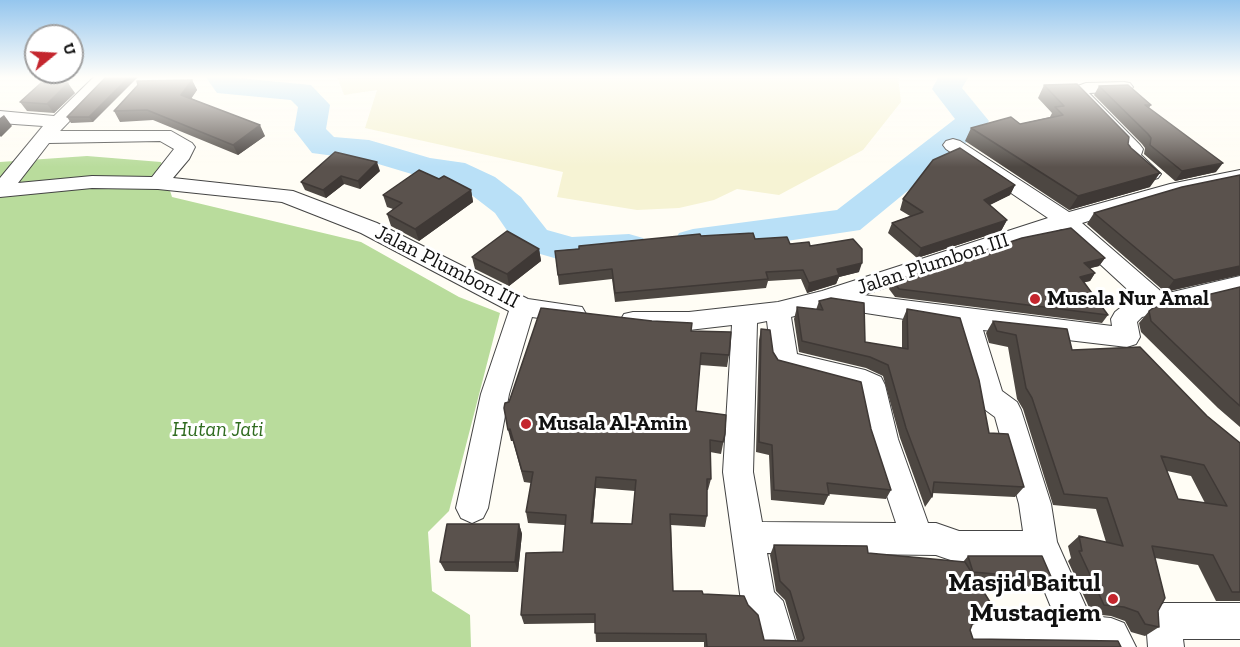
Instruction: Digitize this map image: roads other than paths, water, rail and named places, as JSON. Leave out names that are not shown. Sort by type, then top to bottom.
[{"type":"street","points":[[1,191],[43,137],[73,106]]},
{"type":"street","points":[[1091,106],[1132,149],[1131,156],[1170,190]]},
{"type":"street","points":[[0,117],[57,122]]},
{"type":"street","points":[[95,135],[110,119]]},
{"type":"street","points":[[43,137],[164,135],[180,142],[185,147],[182,155],[158,183]]},
{"type":"street","points":[[953,145],[1066,220],[1158,303]]},
{"type":"street","name":"Jalan Plumbon III","points":[[1,191],[92,182],[158,183],[285,196],[369,228],[523,307],[652,322],[778,310],[825,299],[1066,220],[1170,190],[1240,176]]},
{"type":"street","points":[[825,299],[1136,346],[1124,319],[1129,313],[1158,303],[1240,285]]},
{"type":"street","points":[[472,508],[495,394],[523,307]]},
{"type":"street","points":[[778,310],[785,362],[865,381],[871,386],[883,439],[917,539]]},
{"type":"street","points":[[745,314],[738,472],[758,602],[771,613],[779,647]]},
{"type":"street","points":[[967,319],[990,398],[1007,410],[1035,504],[1043,547],[1079,633]]},
{"type":"street","points":[[749,537],[936,539],[959,547],[1043,547]]},
{"type":"street","points":[[1166,647],[1164,621],[1240,621]]},
{"type":"street","points":[[981,640],[1079,633],[1110,636],[1118,647]]},
{"type":"waterway","points":[[314,106],[310,130],[324,146],[369,150],[427,168],[453,170],[482,185],[508,205],[533,239],[572,250],[629,247]]},
{"type":"waterway","points":[[693,242],[847,221],[973,121],[961,106]]},
{"type":"place","name":"Musala Nur Amal","points":[[1035,299]]},
{"type":"place","name":"Musala Al-Amin","points":[[526,424]]},
{"type":"place","name":"Masjid Baitul Mustaqiem","points":[[1113,599]]},
{"type":"park label","name":"Hutan Jati","points":[[218,430]]}]
